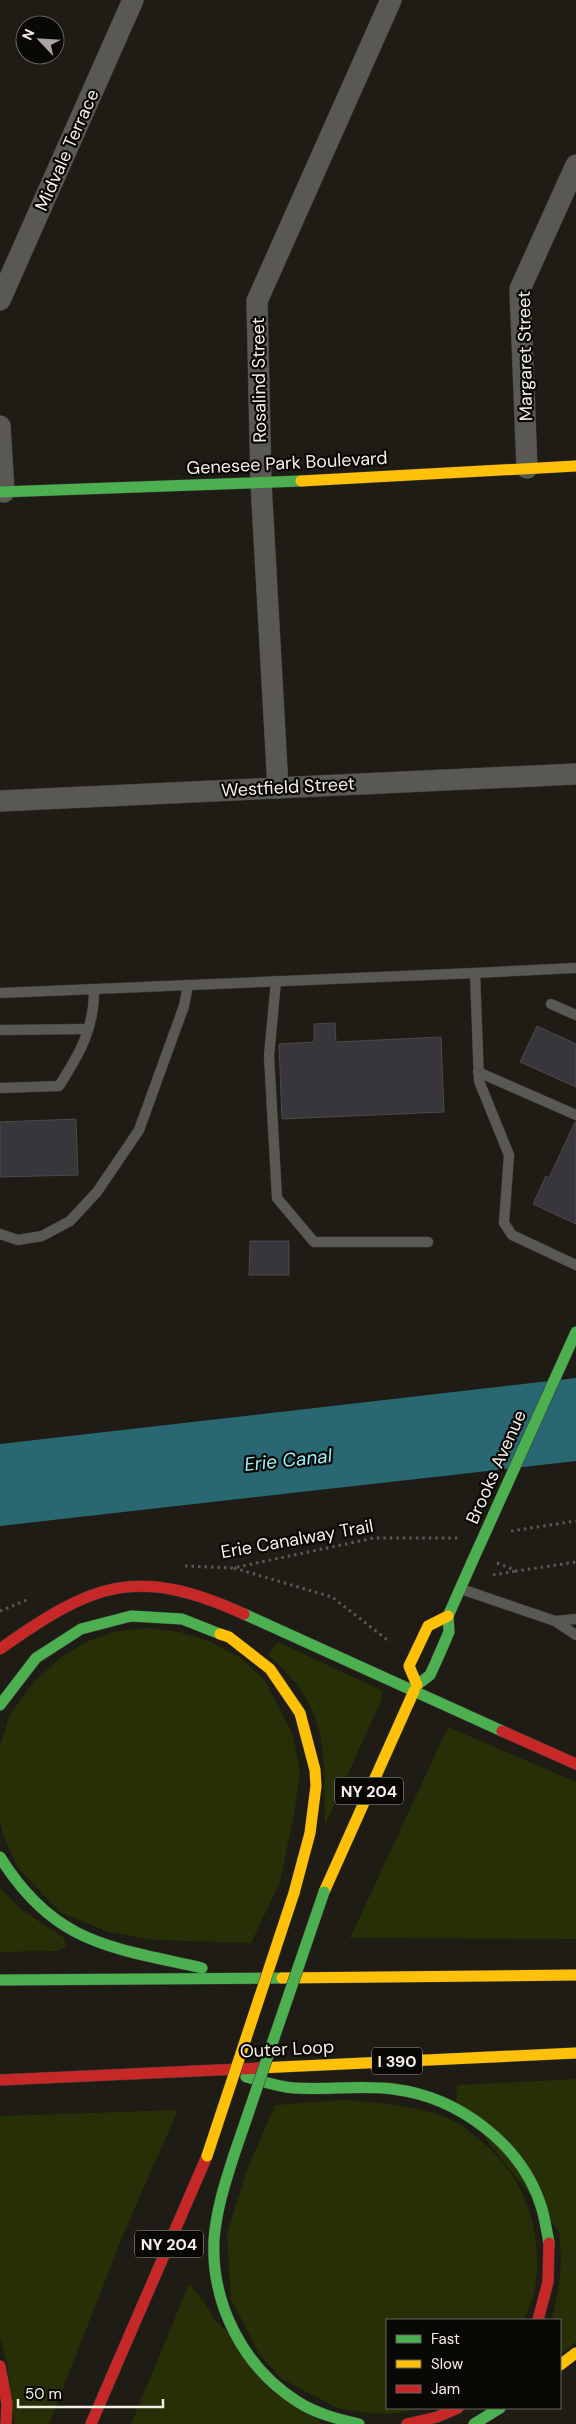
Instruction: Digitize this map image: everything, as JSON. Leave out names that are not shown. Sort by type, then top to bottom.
[{"type":"main road","name":"Genesee Park Boulevard","points":[[2,492],[261,483],[576,466]]},
{"type":"main road","name":"Brooks Avenue","points":[[359,2424],[317,2413],[286,2395],[259,2371],[234,2334],[218,2287],[214,2244],[220,2201],[324,1892],[416,1688],[430,1676],[449,1632],[448,1616],[576,1332]]},
{"type":"main road","points":[[0,1649],[54,1611],[90,1594],[122,1586],[154,1585],[207,1599],[237,1611],[416,1688],[576,1764]]},
{"type":"main road","name":"NY 204","points":[[0,1705],[25,1669],[71,1635],[96,1623],[121,1616],[146,1615],[180,1619],[214,1630],[240,1644],[265,1663],[290,1694],[302,1718],[313,1756],[316,1786],[312,1823],[294,1893],[207,2156],[92,2424]]},
{"type":"main road","points":[[416,1688],[410,1666],[415,1653],[428,1626],[448,1616]]},
{"type":"main road","points":[[0,1857],[17,1885],[36,1904],[54,1920],[82,1936],[106,1944],[240,1978]]},
{"type":"main road","points":[[0,1980],[576,1975]]},
{"type":"main road","name":"Outer Loop","points":[[0,2080],[576,2052]]},
{"type":"main road","points":[[218,2070],[291,2088],[377,2087],[409,2091],[452,2107],[485,2126],[503,2142],[519,2162],[533,2185],[544,2215],[548,2235],[550,2264],[546,2296],[538,2319]]},
{"type":"main road","points":[[561,2365],[576,2353]]},
{"type":"main road","points":[[0,2366],[7,2404],[6,2424]]},
{"type":"main road","points":[[406,2424],[431,2419],[456,2409]]},
{"type":"main road","points":[[474,2424],[498,2409]]},
{"type":"street","name":"Midvale Terrace","points":[[0,300],[133,0]]},
{"type":"street","name":"Rosalind Street","points":[[278,788],[261,483],[257,301],[391,0]]},
{"type":"street","name":"Margaret Street","points":[[527,468],[520,289],[576,165]]},
{"type":"street","points":[[0,426],[2,492]]},
{"type":"street","name":"Westfield Street","points":[[0,801],[576,774]]},
{"type":"lane","points":[[0,993],[576,968]]},
{"type":"lane","points":[[474,973],[479,1081],[509,1155],[504,1224],[512,1235],[576,1265]]},
{"type":"lane","points":[[276,981],[269,1056],[277,1198],[314,1242],[428,1242]]},
{"type":"lane","points":[[0,1234],[18,1240],[42,1236],[70,1221],[97,1192],[139,1130],[184,1006],[188,985]]},
{"type":"lane","points":[[0,1088],[59,1086],[80,1054],[95,1007],[94,989]]},
{"type":"lane","points":[[551,1004],[576,1015]]},
{"type":"lane","points":[[0,1030],[88,1029]]},
{"type":"lane","points":[[478,1072],[576,1115]]},
{"type":"lane","points":[[460,1589],[554,1621],[576,1635]]},
{"type":"lane","points":[[554,1621],[576,1619]]},
{"type":"path","points":[[509,1531],[576,1520]]},
{"type":"path","name":"Erie Canalway Trail","points":[[183,1566],[233,1568],[374,1538],[463,1538]]},
{"type":"path","points":[[493,1575],[576,1562]]},
{"type":"path","points":[[497,1563],[517,1571]]},
{"type":"path","points":[[233,1568],[332,1597],[390,1642]]},
{"type":"path","points":[[0,1611],[35,1596]]},
{"type":"green space","points":[[146,1628],[179,1632],[209,1641],[241,1658],[265,1681],[293,1735],[300,1772],[295,1809],[280,1882],[251,1943],[154,1940],[108,1932],[60,1912],[18,1868],[4,1838],[0,1822],[0,1747],[9,1716],[33,1683],[60,1658],[86,1642],[118,1631]]},
{"type":"green space","points":[[278,1642],[383,1691],[382,1699],[325,1825],[323,1752],[319,1732],[313,1712],[303,1694],[288,1675],[268,1655]]},
{"type":"green space","points":[[448,1727],[576,1782],[576,1939],[350,1938]]},
{"type":"green space","points":[[0,1888],[21,1909],[64,1938],[66,1946],[58,1951],[0,1952]]},
{"type":"green space","points":[[576,2079],[576,2342],[561,2354],[561,2319],[551,2319],[560,2276],[559,2232],[456,2101],[457,2085]]},
{"type":"green space","points":[[343,2100],[387,2104],[431,2112],[461,2125],[482,2142],[510,2171],[520,2189],[534,2227],[537,2247],[535,2288],[525,2319],[386,2319],[386,2409],[422,2409],[390,2414],[366,2413],[337,2408],[282,2379],[259,2354],[231,2299],[227,2234],[247,2169],[275,2105]]},
{"type":"green space","points":[[178,2110],[123,2235],[49,2424],[14,2424],[7,2363],[0,2338],[0,2116]]},
{"type":"green space","points":[[189,2284],[203,2300],[216,2321],[322,2424],[131,2424]]},
{"type":"water","name":"Erie Canal","points":[[576,1378],[576,1461],[0,1526],[0,1444]]},
{"type":"building","points":[[335,1023],[336,1042],[441,1037],[444,1112],[282,1119],[279,1044],[314,1042],[314,1024]]},
{"type":"building","points":[[537,1026],[576,1044],[576,1087],[520,1062]]},
{"type":"building","points":[[76,1119],[78,1175],[0,1177],[0,1122]]},
{"type":"building","points":[[575,1122],[576,1224],[533,1204],[546,1176],[549,1178]]},
{"type":"building","points":[[250,1241],[289,1241],[289,1275],[249,1275]]},
{"type":"traffic: fast","points":[[0,492],[301,481]]},
{"type":"traffic: fast","points":[[472,1562],[576,1332]]},
{"type":"traffic: fast","points":[[414,1691],[417,1685],[430,1675],[436,1662],[449,1632],[448,1616],[472,1562]]},
{"type":"traffic: fast","points":[[244,1614],[502,1731]]},
{"type":"traffic: fast","points":[[0,1705],[36,1658],[81,1629],[131,1616],[182,1619],[220,1634]]},
{"type":"traffic: fast","points":[[0,1857],[20,1886],[41,1908],[63,1925],[112,1947],[202,1968]]},
{"type":"traffic: fast","points":[[234,2155],[324,1892]]},
{"type":"traffic: fast","points":[[0,1980],[282,1978]]},
{"type":"traffic: fast","points":[[246,2077],[294,2088],[368,2087],[393,2089],[418,2094],[441,2102],[464,2114],[485,2128],[504,2145],[520,2164],[533,2186],[542,2209],[549,2243]]},
{"type":"traffic: fast","points":[[234,2155],[219,2208],[214,2240],[218,2288],[225,2311],[235,2333],[247,2353],[262,2371],[279,2388],[298,2402],[320,2413],[359,2424]]},
{"type":"traffic: fast","points":[[474,2424],[498,2409]]},
{"type":"traffic: slow","points":[[301,481],[576,466]]},
{"type":"traffic: slow","points":[[417,1685],[409,1666],[428,1626],[448,1616]]},
{"type":"traffic: slow","points":[[220,1634],[229,1637],[270,1669],[300,1713],[315,1770],[316,1786],[310,1833],[294,1893]]},
{"type":"traffic: slow","points":[[324,1892],[414,1691]]},
{"type":"traffic: slow","points":[[207,2156],[294,1893]]},
{"type":"traffic: slow","points":[[282,1978],[576,1975]]},
{"type":"traffic: slow","points":[[259,2068],[576,2053]]},
{"type":"traffic: slow","points":[[561,2364],[576,2353]]},
{"type":"traffic: jam","points":[[0,1649],[62,1609],[90,1596],[116,1588],[144,1586],[173,1590],[206,1599],[244,1614]]},
{"type":"traffic: jam","points":[[502,1731],[576,1764]]},
{"type":"traffic: jam","points":[[0,2080],[259,2068]]},
{"type":"traffic: jam","points":[[91,2424],[207,2156]]},
{"type":"traffic: jam","points":[[538,2319],[548,2282],[549,2243]]},
{"type":"traffic: jam","points":[[0,2366],[7,2404],[6,2424]]},
{"type":"traffic: jam","points":[[407,2424],[437,2417],[456,2409]]}]
